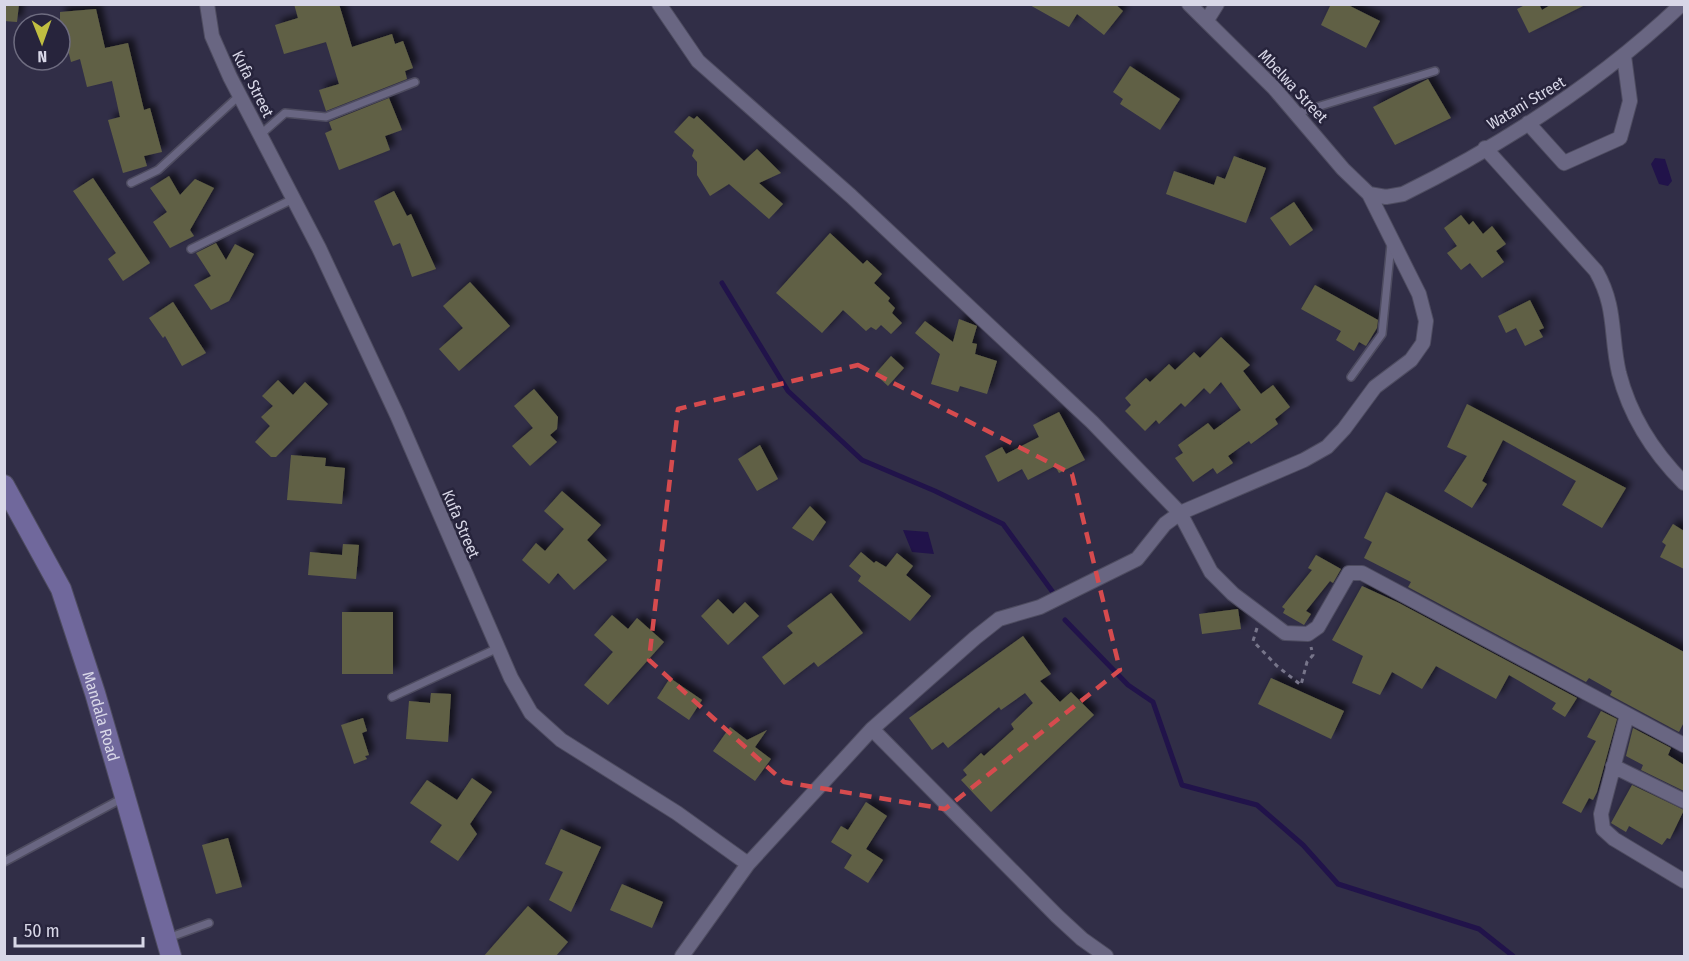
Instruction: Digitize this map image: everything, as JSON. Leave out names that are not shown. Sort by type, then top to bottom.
[{"type":"street","name":"Kufa Street","points":[[207,4],[212,36],[397,415],[498,648],[531,712],[561,740],[677,813],[748,864]]},
{"type":"street","points":[[659,4],[698,61],[851,196],[1092,422],[1180,513],[1211,572],[1233,594],[1285,633],[1308,634],[1318,627],[1349,573],[1362,573],[1684,745]]},
{"type":"street","name":"Mbelwa Street","points":[[748,864],[872,729],[930,675],[999,619],[1040,607],[1137,560],[1165,524],[1180,513],[1304,460],[1327,447],[1344,429],[1375,387],[1412,360],[1424,343],[1426,321],[1419,294],[1369,194],[1343,169],[1297,113],[1189,4]]},
{"type":"street","points":[[1207,20],[1217,4]]},
{"type":"street","name":"Watani Street","points":[[1369,194],[1386,197],[1403,194],[1558,105],[1624,56],[1682,4]]},
{"type":"street","points":[[1528,123],[1564,163],[1620,138],[1630,101],[1624,56]]},
{"type":"street","points":[[1485,148],[1596,271],[1608,291],[1619,373],[1636,419],[1659,457],[1684,483]]},
{"type":"street","name":"Mandala Road","points":[[4,485],[61,589],[95,693],[168,948]]},
{"type":"street","points":[[1627,715],[1601,814],[1603,829],[1614,839],[1684,881]]},
{"type":"street","points":[[872,729],[1057,916],[1106,957]]},
{"type":"street","points":[[1613,765],[1684,801]]},
{"type":"street","points":[[682,957],[748,864]]},
{"type":"lane","points":[[1297,113],[1435,71]]},
{"type":"lane","points":[[260,135],[285,113],[326,117],[415,82]]},
{"type":"lane","points":[[131,183],[158,170],[240,95]]},
{"type":"lane","points":[[191,249],[293,199]]},
{"type":"lane","points":[[1351,377],[1382,334],[1392,238]]},
{"type":"lane","points":[[392,697],[498,648]]},
{"type":"lane","points":[[4,862],[125,797]]},
{"type":"lane","points":[[168,948],[209,923]]},
{"type":"path","points":[[1261,615],[1253,640],[1277,666],[1301,685],[1307,662],[1313,655],[1308,634]]},
{"type":"highlighted area","points":[[858,365],[1072,474],[1120,670],[945,809],[784,782],[649,660],[678,409]]},
{"type":"shaded area","points":[[1655,158],[1665,159],[1672,181],[1668,186],[1659,184],[1651,164]]},
{"type":"shaded area","points":[[903,530],[928,532],[934,554],[912,552]]},
{"type":"building","points":[[4,4],[19,4],[18,12],[12,12],[12,22],[4,21]]},
{"type":"building","points":[[294,4],[339,4],[352,47],[392,34],[395,44],[403,41],[413,68],[405,71],[407,79],[326,111],[319,90],[339,84],[326,42],[284,54],[275,25],[298,18]]},
{"type":"building","points":[[1028,4],[1115,4],[1123,11],[1104,35],[1077,14],[1069,27]]},
{"type":"building","points":[[1331,4],[1346,4],[1380,21],[1366,48],[1321,25]]},
{"type":"building","points":[[1527,4],[1539,4],[1542,10],[1552,4],[1587,4],[1529,33],[1517,9]]},
{"type":"building","points":[[96,9],[105,48],[128,43],[144,110],[150,108],[162,152],[144,156],[147,166],[123,173],[108,120],[120,117],[112,81],[87,87],[80,59],[72,62],[72,12],[60,12]]},
{"type":"building","points":[[1130,66],[1180,99],[1160,130],[1120,104],[1123,99],[1113,92]]},
{"type":"building","points":[[1428,79],[1451,118],[1395,145],[1373,107]]},
{"type":"building","points":[[389,98],[402,130],[385,136],[390,150],[339,170],[325,133],[332,130],[329,122]]},
{"type":"building","points":[[689,116],[694,119],[697,116],[744,161],[757,149],[781,173],[759,183],[783,204],[769,219],[729,184],[710,196],[697,175],[697,162],[692,156],[694,150],[674,132]]},
{"type":"building","points":[[1234,156],[1266,168],[1246,223],[1166,194],[1174,171],[1214,185],[1217,176],[1225,179]]},
{"type":"building","points":[[169,176],[180,195],[195,179],[214,188],[190,230],[194,236],[170,248],[153,222],[167,212],[150,188]]},
{"type":"building","points":[[93,178],[150,263],[123,281],[108,259],[116,253],[73,191]]},
{"type":"building","points":[[394,191],[407,216],[411,214],[436,269],[412,277],[400,243],[393,246],[374,201]]},
{"type":"building","points":[[1294,202],[1313,230],[1290,246],[1270,218]]},
{"type":"building","points":[[1461,215],[1469,225],[1473,221],[1483,234],[1492,226],[1506,244],[1496,251],[1504,262],[1482,278],[1470,263],[1461,270],[1447,253],[1457,246],[1444,228]]},
{"type":"building","points":[[830,233],[863,264],[867,260],[882,274],[874,283],[890,298],[888,301],[895,308],[892,313],[902,323],[891,334],[881,325],[876,330],[871,327],[866,331],[843,310],[822,333],[776,293]]},
{"type":"building","points":[[216,243],[226,260],[235,244],[254,254],[229,301],[211,310],[194,285],[211,276],[196,253]]},
{"type":"building","points":[[470,282],[510,326],[459,371],[439,349],[463,328],[443,306]]},
{"type":"building","points":[[1315,285],[1378,320],[1377,328],[1366,346],[1359,342],[1354,351],[1336,340],[1341,331],[1301,309]]},
{"type":"building","points":[[1530,300],[1544,328],[1539,330],[1543,337],[1525,346],[1516,328],[1506,333],[1498,316]]},
{"type":"building","points":[[173,302],[206,353],[182,366],[165,336],[163,338],[149,318]]},
{"type":"building","points":[[959,319],[977,326],[972,343],[977,344],[975,354],[997,361],[987,394],[960,386],[958,392],[931,384],[940,354],[915,333],[925,321],[953,342]]},
{"type":"building","points":[[1221,337],[1250,365],[1243,371],[1261,394],[1273,385],[1290,407],[1275,419],[1278,424],[1251,444],[1249,441],[1228,456],[1233,463],[1217,474],[1213,468],[1193,482],[1175,458],[1183,453],[1178,445],[1208,423],[1214,430],[1241,410],[1221,382],[1210,394],[1204,388],[1185,407],[1181,403],[1159,424],[1156,420],[1145,431],[1125,411],[1131,405],[1125,398],[1146,378],[1150,382],[1169,364],[1175,370],[1194,352],[1200,358]]},
{"type":"building","points":[[891,356],[904,368],[888,386],[875,374]]},
{"type":"building","points":[[278,380],[293,395],[305,382],[328,404],[276,457],[271,457],[255,442],[270,426],[261,417],[273,406],[262,396]]},
{"type":"building","points":[[534,389],[558,417],[557,429],[550,435],[557,442],[530,466],[512,446],[533,428],[514,406]]},
{"type":"building","points":[[1467,404],[1626,488],[1602,528],[1562,505],[1576,481],[1503,440],[1482,481],[1487,484],[1472,508],[1444,491],[1467,456],[1447,447]]},
{"type":"building","points":[[1059,412],[1085,460],[1059,473],[1055,466],[1028,480],[1022,469],[998,482],[985,456],[1002,447],[1006,454],[1039,437],[1033,425]]},
{"type":"building","points":[[760,445],[778,479],[757,491],[738,459]]},
{"type":"building","points":[[291,455],[326,458],[325,466],[345,468],[342,504],[287,500]]},
{"type":"building","points":[[562,491],[601,525],[587,540],[607,560],[574,590],[558,573],[549,584],[522,560],[536,543],[545,551],[564,529],[544,511]]},
{"type":"building","points":[[1386,492],[1684,652],[1684,722],[1679,732],[1610,695],[1612,691],[1589,678],[1586,682],[1408,587],[1411,582],[1364,558],[1372,542],[1364,538]]},
{"type":"building","points":[[810,506],[826,522],[813,541],[792,528]]},
{"type":"building","points":[[1673,524],[1684,531],[1684,569],[1660,557],[1666,545],[1662,542]]},
{"type":"building","points":[[343,544],[359,545],[356,579],[308,575],[310,552],[342,555]]},
{"type":"building","points":[[861,552],[874,563],[876,561],[886,567],[897,553],[913,566],[906,575],[931,596],[910,621],[858,581],[861,576],[849,566]]},
{"type":"building","points":[[1316,555],[1341,569],[1333,583],[1330,581],[1306,611],[1311,614],[1304,625],[1283,613],[1285,609],[1282,607],[1312,570],[1308,568]]},
{"type":"building","points":[[1362,586],[1399,603],[1577,698],[1565,717],[1552,709],[1556,703],[1509,675],[1496,699],[1436,666],[1422,689],[1392,672],[1380,695],[1352,683],[1363,656],[1332,640]]},
{"type":"building","points":[[831,593],[863,633],[818,667],[814,662],[784,685],[762,657],[793,633],[787,626]]},
{"type":"building","points":[[718,599],[733,614],[745,602],[759,616],[728,645],[701,616]]},
{"type":"building","points":[[1238,609],[1241,629],[1202,634],[1199,614]]},
{"type":"building","points":[[342,612],[393,612],[393,674],[342,674]]},
{"type":"building","points":[[612,615],[628,629],[637,618],[664,642],[608,705],[584,685],[613,652],[594,635]]},
{"type":"building","points":[[1023,636],[1051,674],[1040,681],[1060,702],[1071,692],[1094,715],[991,812],[961,780],[967,775],[963,770],[981,753],[984,756],[1014,729],[1011,724],[1033,703],[1025,693],[1001,710],[999,707],[948,748],[943,742],[932,750],[909,718]]},
{"type":"building","points":[[670,678],[702,700],[689,720],[657,698]]},
{"type":"building","points":[[1271,678],[1344,711],[1331,739],[1258,704]]},
{"type":"building","points":[[431,693],[451,694],[448,742],[406,739],[409,701],[430,703]]},
{"type":"building","points":[[1601,711],[1617,719],[1597,792],[1593,800],[1589,798],[1581,813],[1562,803],[1596,741],[1587,737]]},
{"type":"building","points":[[363,718],[367,731],[362,733],[369,755],[365,756],[367,759],[354,764],[341,725]]},
{"type":"building","points":[[730,727],[747,740],[767,730],[755,747],[771,759],[755,781],[713,751]]},
{"type":"building","points":[[1633,728],[1671,748],[1668,755],[1684,765],[1684,791],[1641,770],[1643,765],[1626,756]]},
{"type":"building","points":[[472,778],[492,792],[470,824],[477,834],[458,861],[430,842],[442,825],[410,803],[427,780],[457,800]]},
{"type":"building","points":[[1632,785],[1684,810],[1670,839],[1667,838],[1662,845],[1629,826],[1626,832],[1611,823]]},
{"type":"building","points":[[866,802],[887,816],[866,849],[883,860],[868,883],[844,868],[852,855],[831,842],[841,826],[848,830]]},
{"type":"building","points":[[561,829],[601,847],[571,912],[549,900],[563,872],[545,864]]},
{"type":"building","points":[[228,838],[242,887],[216,894],[202,845]]},
{"type":"building","points":[[622,884],[663,902],[652,928],[610,910]]},
{"type":"building","points":[[528,906],[568,942],[555,957],[483,957]]},
{"type":"waterway","points":[[722,283],[788,391],[862,460],[935,491],[1003,524],[1052,591]]},
{"type":"waterway","points":[[1065,620],[1128,685],[1153,702],[1182,785],[1257,805],[1303,845],[1338,884],[1479,929],[1513,956]]}]
